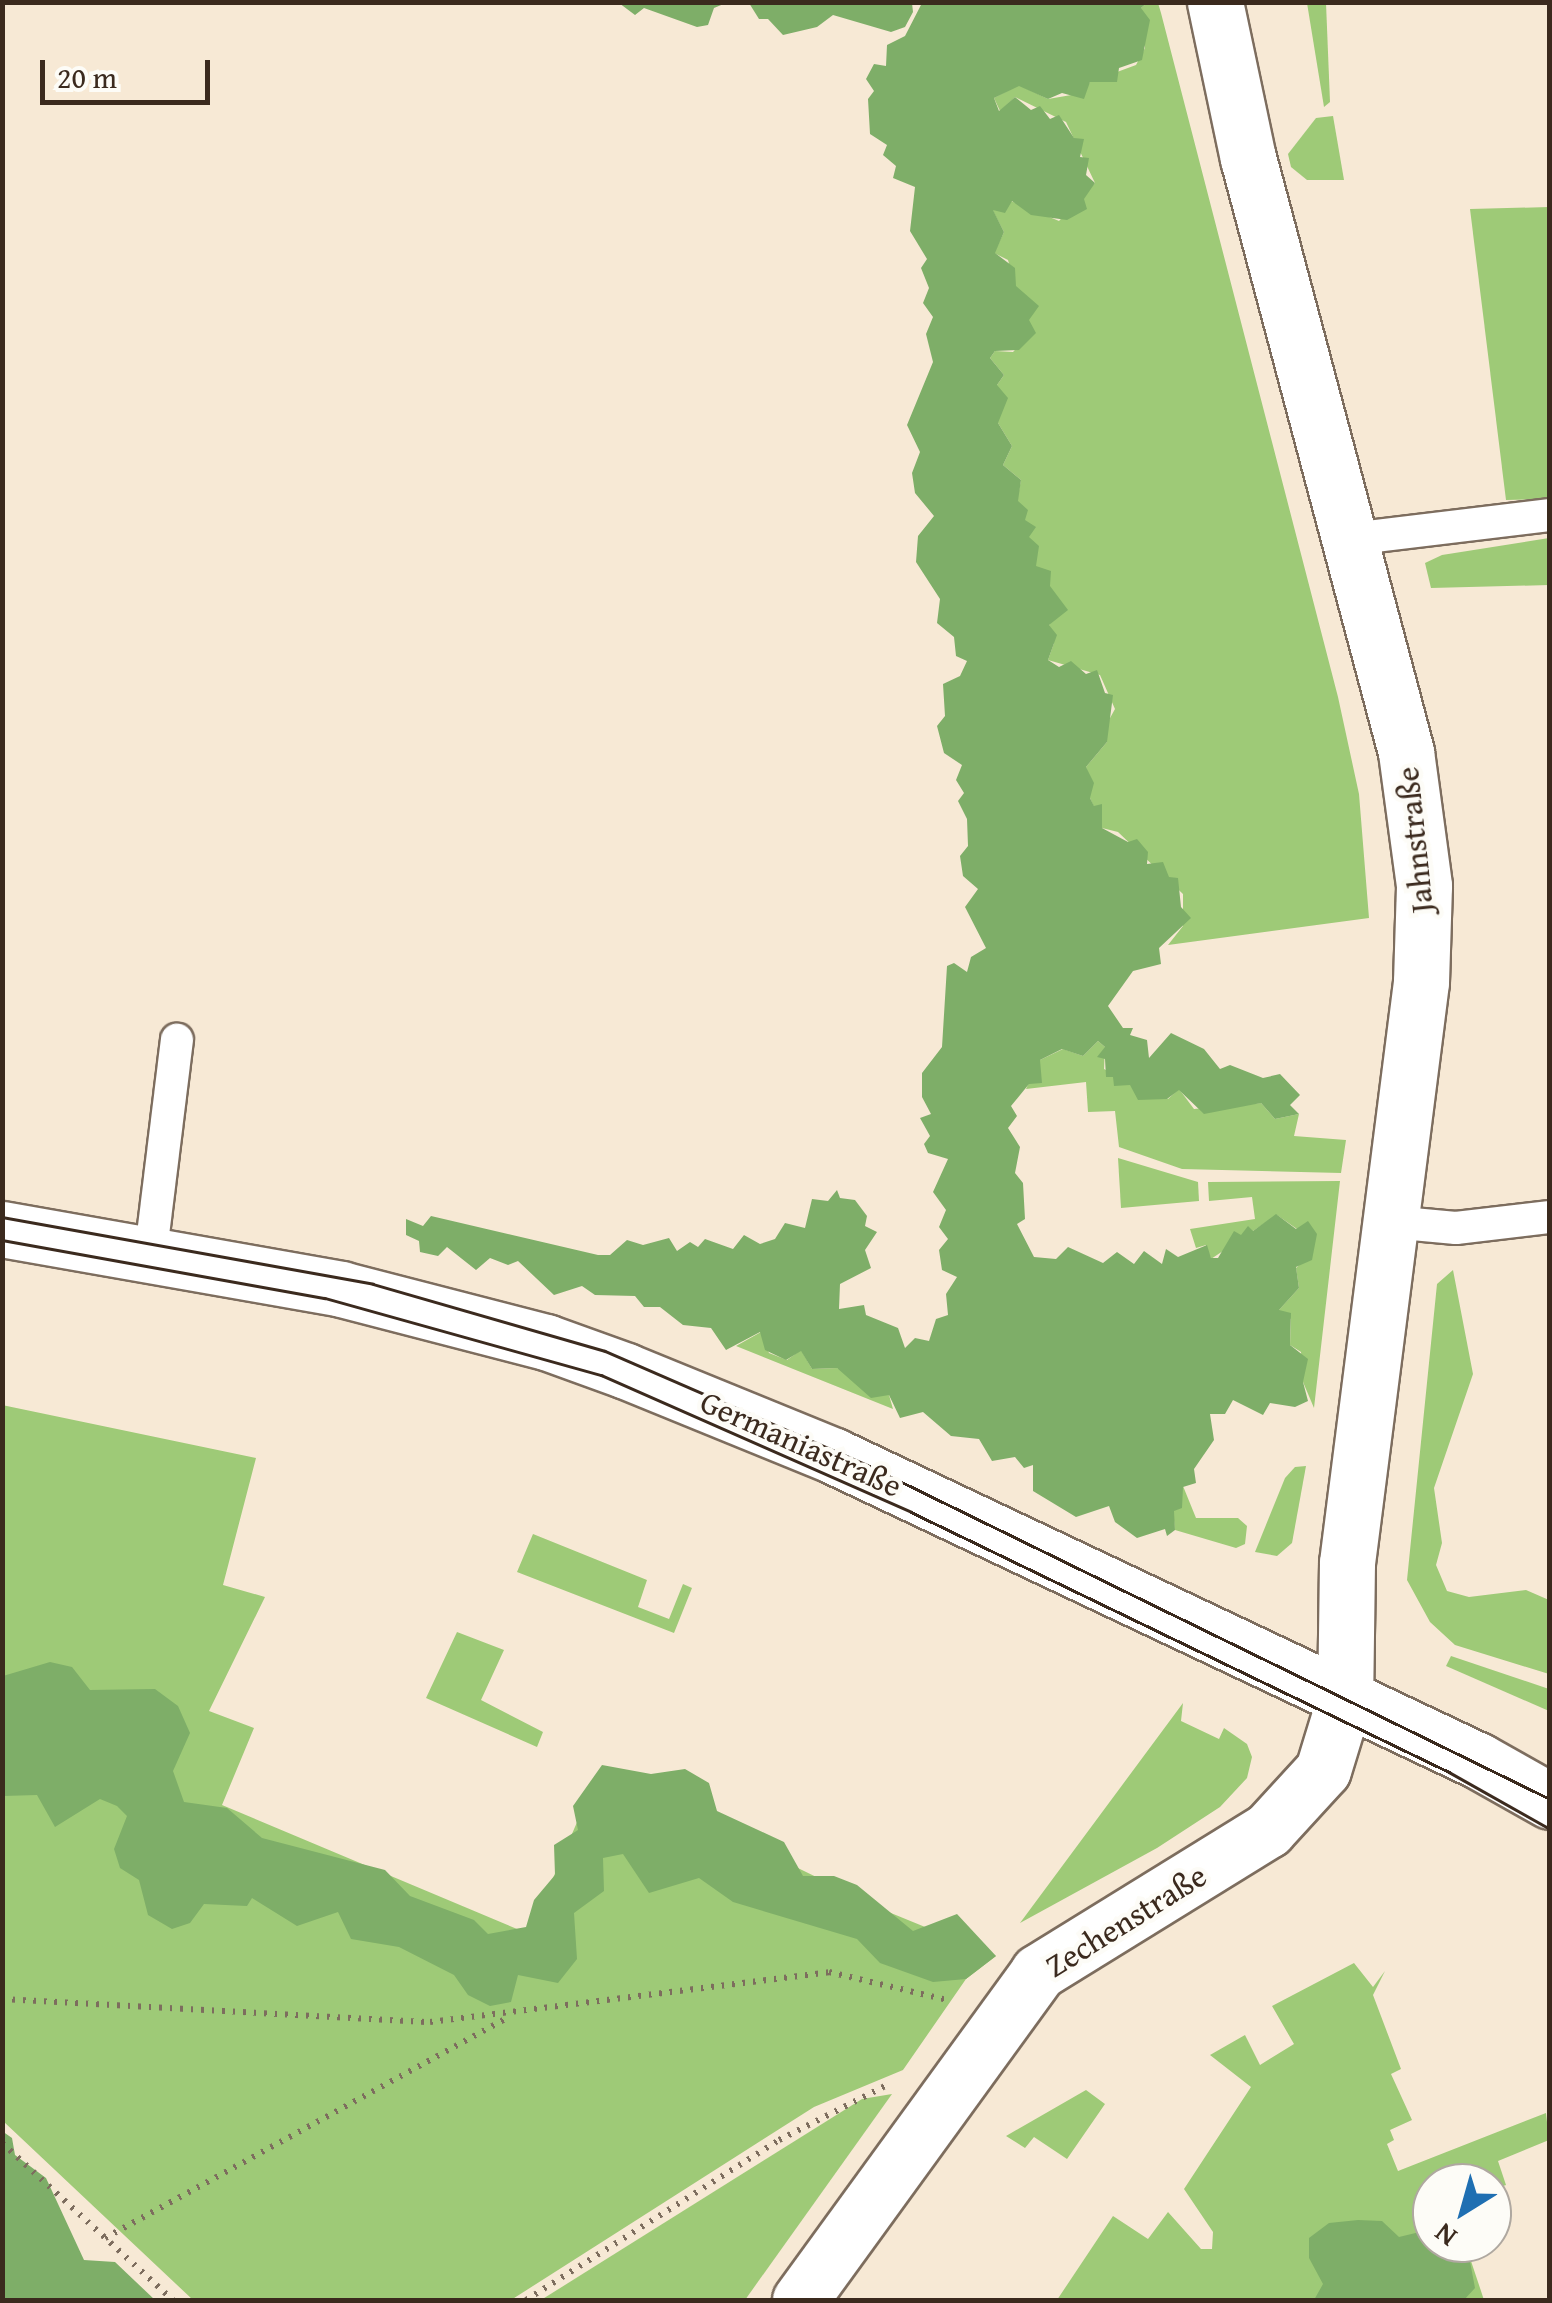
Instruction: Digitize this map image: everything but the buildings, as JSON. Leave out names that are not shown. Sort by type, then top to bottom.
[{"type":"main road","name":"Jahnstraße","points":[[1216,2],[1248,158],[1406,752],[1424,886],[1424,960],[1347,1563],[1345,1698]]},
{"type":"main road","name":"Germaniastraße","points":[[2,1229],[151,1251],[390,1300],[644,1378],[834,1456],[1345,1698],[1550,1800]]},
{"type":"main road","name":"Zechenstraße","points":[[800,2300],[1007,2014],[1051,1962],[1237,1853],[1295,1805],[1332,1751],[1345,1698]]},
{"type":"lane","points":[[1351,539],[1550,515]]},
{"type":"lane","points":[[151,1251],[177,1040]]},
{"type":"lane","points":[[1391,1222],[1456,1228],[1550,1217]]},
{"type":"path","points":[[2,1999],[430,2022],[513,2015],[829,1972],[1007,2014]]},
{"type":"path","points":[[105,2238],[513,2015]]},
{"type":"path","points":[[526,2300],[838,2107],[884,2086],[952,2091]]},
{"type":"path","points":[[2,2142],[173,2300]]},
{"type":"green space","points":[[619,3],[726,3],[714,8],[708,25],[697,27],[644,8],[635,15]]},
{"type":"green space","points":[[749,3],[912,3],[913,12],[905,27],[891,32],[833,15],[817,27],[783,35],[768,19],[759,19]]},
{"type":"green space","points":[[922,3],[1147,3],[1141,8],[1150,20],[1142,60],[1119,68],[1117,82],[1090,82],[1084,99],[1062,93],[1048,99],[1019,86],[994,98],[999,111],[1015,97],[1031,110],[1040,106],[1050,119],[1059,115],[1074,138],[1084,139],[1080,157],[1089,158],[1086,175],[1095,183],[1084,199],[1087,209],[1067,220],[1031,215],[1012,201],[1005,213],[993,210],[1004,232],[995,253],[1015,268],[1016,286],[1039,306],[1029,320],[1036,333],[1019,350],[995,351],[990,358],[1004,375],[997,385],[1008,398],[998,423],[1012,446],[1003,465],[1021,480],[1018,501],[1028,510],[1025,520],[1036,527],[1029,537],[1039,546],[1036,566],[1051,571],[1050,586],[1068,610],[1049,625],[1057,635],[1048,660],[1059,667],[1071,661],[1086,674],[1097,670],[1105,693],[1113,695],[1107,742],[1086,767],[1094,783],[1090,798],[1094,806],[1102,804],[1102,828],[1128,842],[1137,839],[1148,852],[1147,864],[1163,862],[1169,877],[1178,878],[1181,907],[1191,918],[1159,948],[1161,964],[1133,971],[1108,1006],[1123,1028],[1133,1028],[1130,1035],[1147,1040],[1149,1058],[1171,1033],[1204,1049],[1220,1069],[1230,1065],[1263,1078],[1280,1074],[1300,1095],[1290,1105],[1299,1114],[1275,1119],[1261,1103],[1204,1114],[1179,1090],[1167,1099],[1138,1100],[1130,1085],[1114,1086],[1113,1077],[1106,1077],[1105,1059],[1097,1057],[1105,1047],[1098,1041],[1083,1056],[1062,1049],[1040,1060],[1042,1083],[1029,1084],[1011,1106],[1017,1116],[1008,1128],[1020,1147],[1015,1173],[1023,1183],[1025,1219],[1017,1224],[1034,1257],[1056,1259],[1068,1247],[1103,1263],[1117,1252],[1134,1264],[1144,1251],[1162,1264],[1166,1249],[1178,1257],[1207,1245],[1211,1258],[1218,1258],[1234,1231],[1241,1235],[1248,1226],[1253,1231],[1276,1214],[1296,1229],[1308,1221],[1317,1234],[1312,1260],[1296,1267],[1299,1288],[1279,1310],[1291,1313],[1290,1345],[1308,1359],[1303,1382],[1308,1401],[1295,1407],[1270,1403],[1263,1415],[1233,1400],[1225,1414],[1210,1414],[1214,1440],[1194,1469],[1196,1483],[1183,1487],[1182,1508],[1174,1511],[1175,1530],[1167,1536],[1165,1529],[1137,1538],[1115,1522],[1109,1506],[1076,1517],[1033,1491],[1033,1465],[1024,1468],[1015,1457],[992,1461],[979,1439],[951,1436],[923,1412],[900,1418],[889,1395],[871,1398],[837,1368],[812,1369],[801,1351],[786,1360],[765,1350],[760,1332],[726,1350],[711,1328],[683,1325],[660,1307],[644,1307],[635,1296],[595,1295],[582,1286],[554,1295],[518,1261],[508,1265],[490,1258],[476,1270],[447,1247],[438,1256],[420,1252],[419,1241],[406,1235],[406,1219],[423,1226],[431,1216],[598,1255],[610,1255],[627,1240],[643,1245],[669,1238],[677,1251],[690,1242],[698,1247],[705,1239],[733,1249],[744,1235],[760,1244],[775,1239],[785,1223],[805,1228],[812,1199],[828,1201],[837,1190],[840,1198],[855,1200],[867,1216],[865,1226],[877,1232],[865,1250],[871,1268],[840,1284],[839,1309],[864,1305],[866,1315],[898,1328],[905,1348],[915,1338],[929,1341],[936,1319],[948,1315],[946,1294],[957,1277],[942,1270],[939,1250],[948,1239],[939,1227],[946,1210],[933,1192],[948,1159],[928,1153],[924,1144],[930,1136],[920,1118],[931,1114],[922,1097],[922,1073],[942,1047],[947,966],[954,963],[967,972],[971,957],[986,948],[965,907],[978,889],[963,876],[960,856],[968,846],[967,819],[958,801],[964,793],[956,780],[962,765],[944,753],[937,726],[945,716],[943,684],[960,676],[967,661],[956,656],[954,637],[937,623],[940,599],[916,562],[918,536],[934,516],[915,493],[912,473],[920,452],[907,425],[933,362],[926,334],[933,317],[923,303],[929,288],[921,268],[927,259],[910,231],[915,187],[893,178],[896,166],[883,155],[887,145],[870,134],[868,99],[874,91],[866,79],[874,64],[886,66],[887,45],[905,36]]},
{"type":"green space","points":[[1147,3],[1158,3],[1161,13],[1338,697],[1359,794],[1369,918],[1168,945],[1183,926],[1183,894],[1118,832],[1102,828],[1101,805],[1094,807],[1090,798],[1086,767],[1107,742],[1104,729],[1115,709],[1100,675],[1048,660],[1054,643],[1049,625],[1062,605],[1036,567],[1017,501],[1021,480],[1003,465],[1012,446],[998,423],[997,385],[1004,375],[990,358],[995,351],[1013,352],[1029,335],[1008,260],[994,253],[1004,232],[992,209],[1011,201],[1059,221],[1095,183],[1066,122],[1015,97],[1000,111],[994,98],[1019,85],[1048,99],[1083,93],[1090,82],[1136,65],[1145,48],[1141,8]]},
{"type":"green space","points":[[1307,3],[1326,3],[1330,102],[1324,107]]},
{"type":"green space","points":[[1333,116],[1344,180],[1307,180],[1291,167],[1288,154],[1316,118]]},
{"type":"green space","points":[[1549,207],[1549,499],[1506,500],[1470,209]]},
{"type":"green space","points":[[1549,538],[1549,585],[1431,588],[1425,563],[1442,555]]},
{"type":"green space","points":[[1098,1041],[1105,1047],[1104,1069],[1154,1095],[1168,1099],[1179,1089],[1194,1109],[1261,1103],[1275,1119],[1299,1114],[1294,1136],[1346,1140],[1341,1173],[1182,1169],[1119,1147],[1115,1111],[1088,1112],[1086,1082],[1026,1089],[1040,1060],[1063,1049],[1083,1056]]},
{"type":"green space","points":[[1118,1158],[1198,1182],[1199,1201],[1121,1208]]},
{"type":"green space","points":[[1340,1181],[1314,1408],[1303,1382],[1301,1352],[1290,1345],[1291,1319],[1278,1311],[1299,1288],[1296,1268],[1304,1261],[1297,1229],[1277,1215],[1211,1259],[1206,1245],[1196,1248],[1190,1229],[1255,1219],[1252,1197],[1209,1201],[1208,1182]]},
{"type":"green space","points":[[1453,1270],[1473,1374],[1434,1488],[1442,1543],[1436,1565],[1447,1591],[1469,1597],[1526,1590],[1549,1600],[1549,1674],[1455,1645],[1430,1622],[1407,1580],[1437,1284]]},
{"type":"green space","points":[[761,1332],[769,1353],[787,1360],[801,1350],[812,1369],[837,1368],[889,1395],[893,1409],[736,1346]]},
{"type":"green space","points":[[2,1405],[256,1458],[223,1585],[265,1597],[209,1711],[254,1728],[222,1805],[529,1934],[599,1771],[886,1911],[996,1956],[966,1979],[903,2070],[814,2107],[511,2300],[193,2300],[3,2121]]},
{"type":"green space","points":[[1306,1466],[1292,1543],[1277,1556],[1255,1552],[1285,1478],[1295,1467]]},
{"type":"green space","points":[[1183,1486],[1196,1518],[1238,1518],[1247,1526],[1245,1544],[1236,1548],[1175,1530],[1173,1511]]},
{"type":"green space","points":[[533,1534],[647,1580],[638,1607],[669,1619],[683,1584],[692,1588],[674,1633],[517,1572]]},
{"type":"green space","points":[[457,1632],[504,1650],[481,1700],[543,1732],[537,1747],[426,1698]]},
{"type":"green space","points":[[1451,1656],[1549,1689],[1549,1711],[1446,1666]]},
{"type":"green space","points":[[50,1662],[72,1667],[90,1690],[155,1689],[178,1706],[190,1733],[173,1771],[184,1802],[227,1808],[262,1838],[385,1870],[410,1896],[474,1920],[488,1934],[526,1927],[534,1900],[555,1875],[554,1845],[578,1830],[573,1806],[602,1765],[651,1774],[685,1769],[709,1783],[717,1811],[784,1842],[803,1876],[834,1876],[857,1885],[913,1931],[957,1914],[996,1956],[966,1979],[933,1982],[880,1963],[857,1939],[733,1902],[699,1878],[649,1893],[623,1854],[603,1858],[604,1891],[574,1913],[577,1959],[558,1983],[518,1975],[511,2002],[490,2006],[468,1995],[454,1975],[399,1947],[351,1939],[338,1912],[297,1926],[252,1898],[247,1906],[204,1904],[190,1923],[172,1929],[148,1915],[139,1880],[120,1868],[114,1849],[127,1816],[117,1806],[100,1799],[55,1827],[37,1795],[3,1796],[3,1676]]},
{"type":"green space","points":[[1183,1703],[1181,1721],[1219,1739],[1224,1728],[1247,1744],[1252,1757],[1247,1778],[1220,1807],[1157,1848],[1020,1923]]},
{"type":"green space","points":[[1354,1963],[1373,1987],[1385,1971],[1373,1995],[1401,2069],[1391,2074],[1412,2120],[1390,2130],[1394,2140],[1387,2144],[1398,2171],[1412,2166],[1412,2263],[1472,2263],[1484,2300],[1057,2300],[1113,2216],[1148,2239],[1168,2212],[1201,2249],[1212,2249],[1213,2232],[1184,2189],[1251,2087],[1210,2055],[1245,2035],[1260,2065],[1294,2044],[1272,2006]]},
{"type":"green space","points":[[1086,2090],[1105,2104],[1067,2159],[1034,2137],[1025,2148],[1006,2136]]},
{"type":"green space","points":[[892,2094],[745,2300],[541,2300],[862,2099]]},
{"type":"green space","points":[[1546,2113],[1549,2140],[1498,2161],[1418,2163]]},
{"type":"green space","points":[[2,2131],[12,2138],[15,2155],[46,2178],[84,2260],[115,2262],[155,2300],[3,2300]]},
{"type":"green space","points":[[1382,2221],[1399,2237],[1412,2234],[1412,2263],[1470,2263],[1475,2288],[1464,2300],[1314,2300],[1323,2284],[1309,2258],[1309,2238],[1329,2223]]},
{"type":"tram line","points":[[2,1217],[373,1284],[605,1351],[867,1465],[1550,1799]]},
{"type":"tram line","points":[[2,1240],[325,1298],[601,1375],[911,1512],[1449,1772],[1550,1829]]}]
